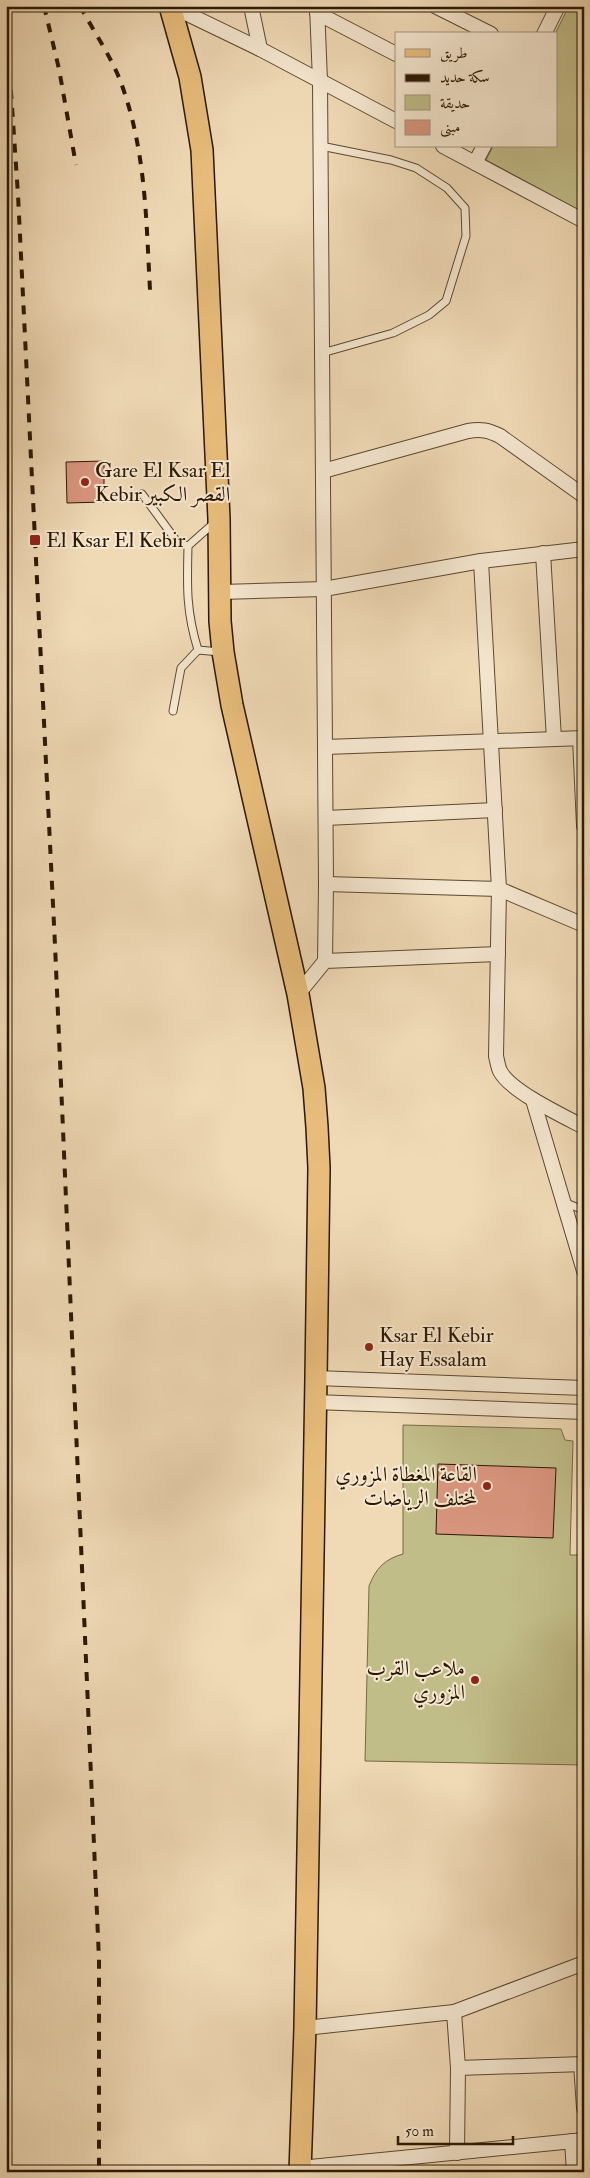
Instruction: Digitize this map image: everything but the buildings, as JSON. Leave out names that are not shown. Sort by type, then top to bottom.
[{"type":"main road","points":[[171,6],[190,77],[202,150],[219,519],[223,652],[232,705],[298,994],[314,1088],[317,1127],[319,1168],[316,1378],[305,2028],[300,2170]]},
{"type":"street","points":[[171,6],[260,49],[395,120]]},
{"type":"street","points":[[251,6],[260,49]]},
{"type":"street","points":[[435,6],[487,32]]},
{"type":"street","points":[[545,32],[558,6]]},
{"type":"street","points":[[317,9],[395,53]]},
{"type":"street","points":[[298,994],[324,960],[326,884],[321,146],[317,9]]},
{"type":"street","points":[[447,148],[584,221]]},
{"type":"street","points":[[475,163],[483,148]]},
{"type":"street","points":[[323,471],[468,430],[481,429],[500,436],[584,496]]},
{"type":"street","points":[[221,592],[324,589],[481,561],[584,549]]},
{"type":"street","points":[[543,553],[554,739]]},
{"type":"street","points":[[481,561],[499,889],[496,1030],[499,1070],[506,1079],[534,1100],[584,1128]]},
{"type":"street","points":[[326,747],[582,738],[584,826]]},
{"type":"street","points":[[326,818],[495,810]]},
{"type":"street","points":[[326,884],[499,889],[584,925]]},
{"type":"street","points":[[324,960],[498,954]]},
{"type":"street","points":[[534,1100],[563,1202],[581,1244],[584,1271]]},
{"type":"street","points":[[316,1378],[584,1388]]},
{"type":"street","points":[[315,1402],[584,1412]]},
{"type":"street","points":[[305,2028],[454,2012],[584,1963]]},
{"type":"street","points":[[454,2012],[458,2068],[457,2153]]},
{"type":"street","points":[[458,2068],[582,2064],[584,2108]]},
{"type":"street","points":[[300,2170],[405,2165],[457,2153],[578,2140],[574,2172]]},
{"type":"lane","points":[[321,146],[391,160],[416,168],[447,188],[465,208],[466,236],[446,302],[429,315],[393,333],[322,353]]},
{"type":"lane","points":[[142,494],[178,543],[188,546]]},
{"type":"lane","points":[[198,650],[190,624],[187,604],[188,546],[219,519]]},
{"type":"lane","points":[[198,650],[223,652]]},
{"type":"lane","points":[[173,711],[181,668],[198,650]]},
{"type":"lane","points":[[563,1202],[584,1210]]},
{"type":"green space","points":[[569,6],[584,6],[584,213],[486,160],[492,148],[558,148],[558,32],[556,32]]},
{"type":"green space","name":"ملاعب القرب المزوري","points":[[403,1425],[561,1429],[565,1440],[573,1441],[570,1555],[584,1555],[584,1765],[365,1761],[369,1586],[382,1565],[403,1554]]},
{"type":"railway","points":[[44,6],[59,69],[76,165]]},
{"type":"railway","points":[[80,6],[116,71],[129,106],[140,158],[146,210],[150,290]]},
{"type":"railway","points":[[6,18],[18,195],[55,945],[99,1960],[99,2172]]},
{"type":"place","name":"Gare El Ksar El Kebir القصر الكبير","points":[[85,482]]},
{"type":"place","name":"El Ksar El Kebir","points":[[35,540]]},
{"type":"place","name":"Ksar El Kebir Hay Essalam","points":[[369,1347]]},
{"type":"place","name":"القاعة المغطاة المزوري لمختلف الرياضات","points":[[487,1486]]},
{"type":"place","name":"ملاعب القرب المزوري","points":[[475,1680]]}]
